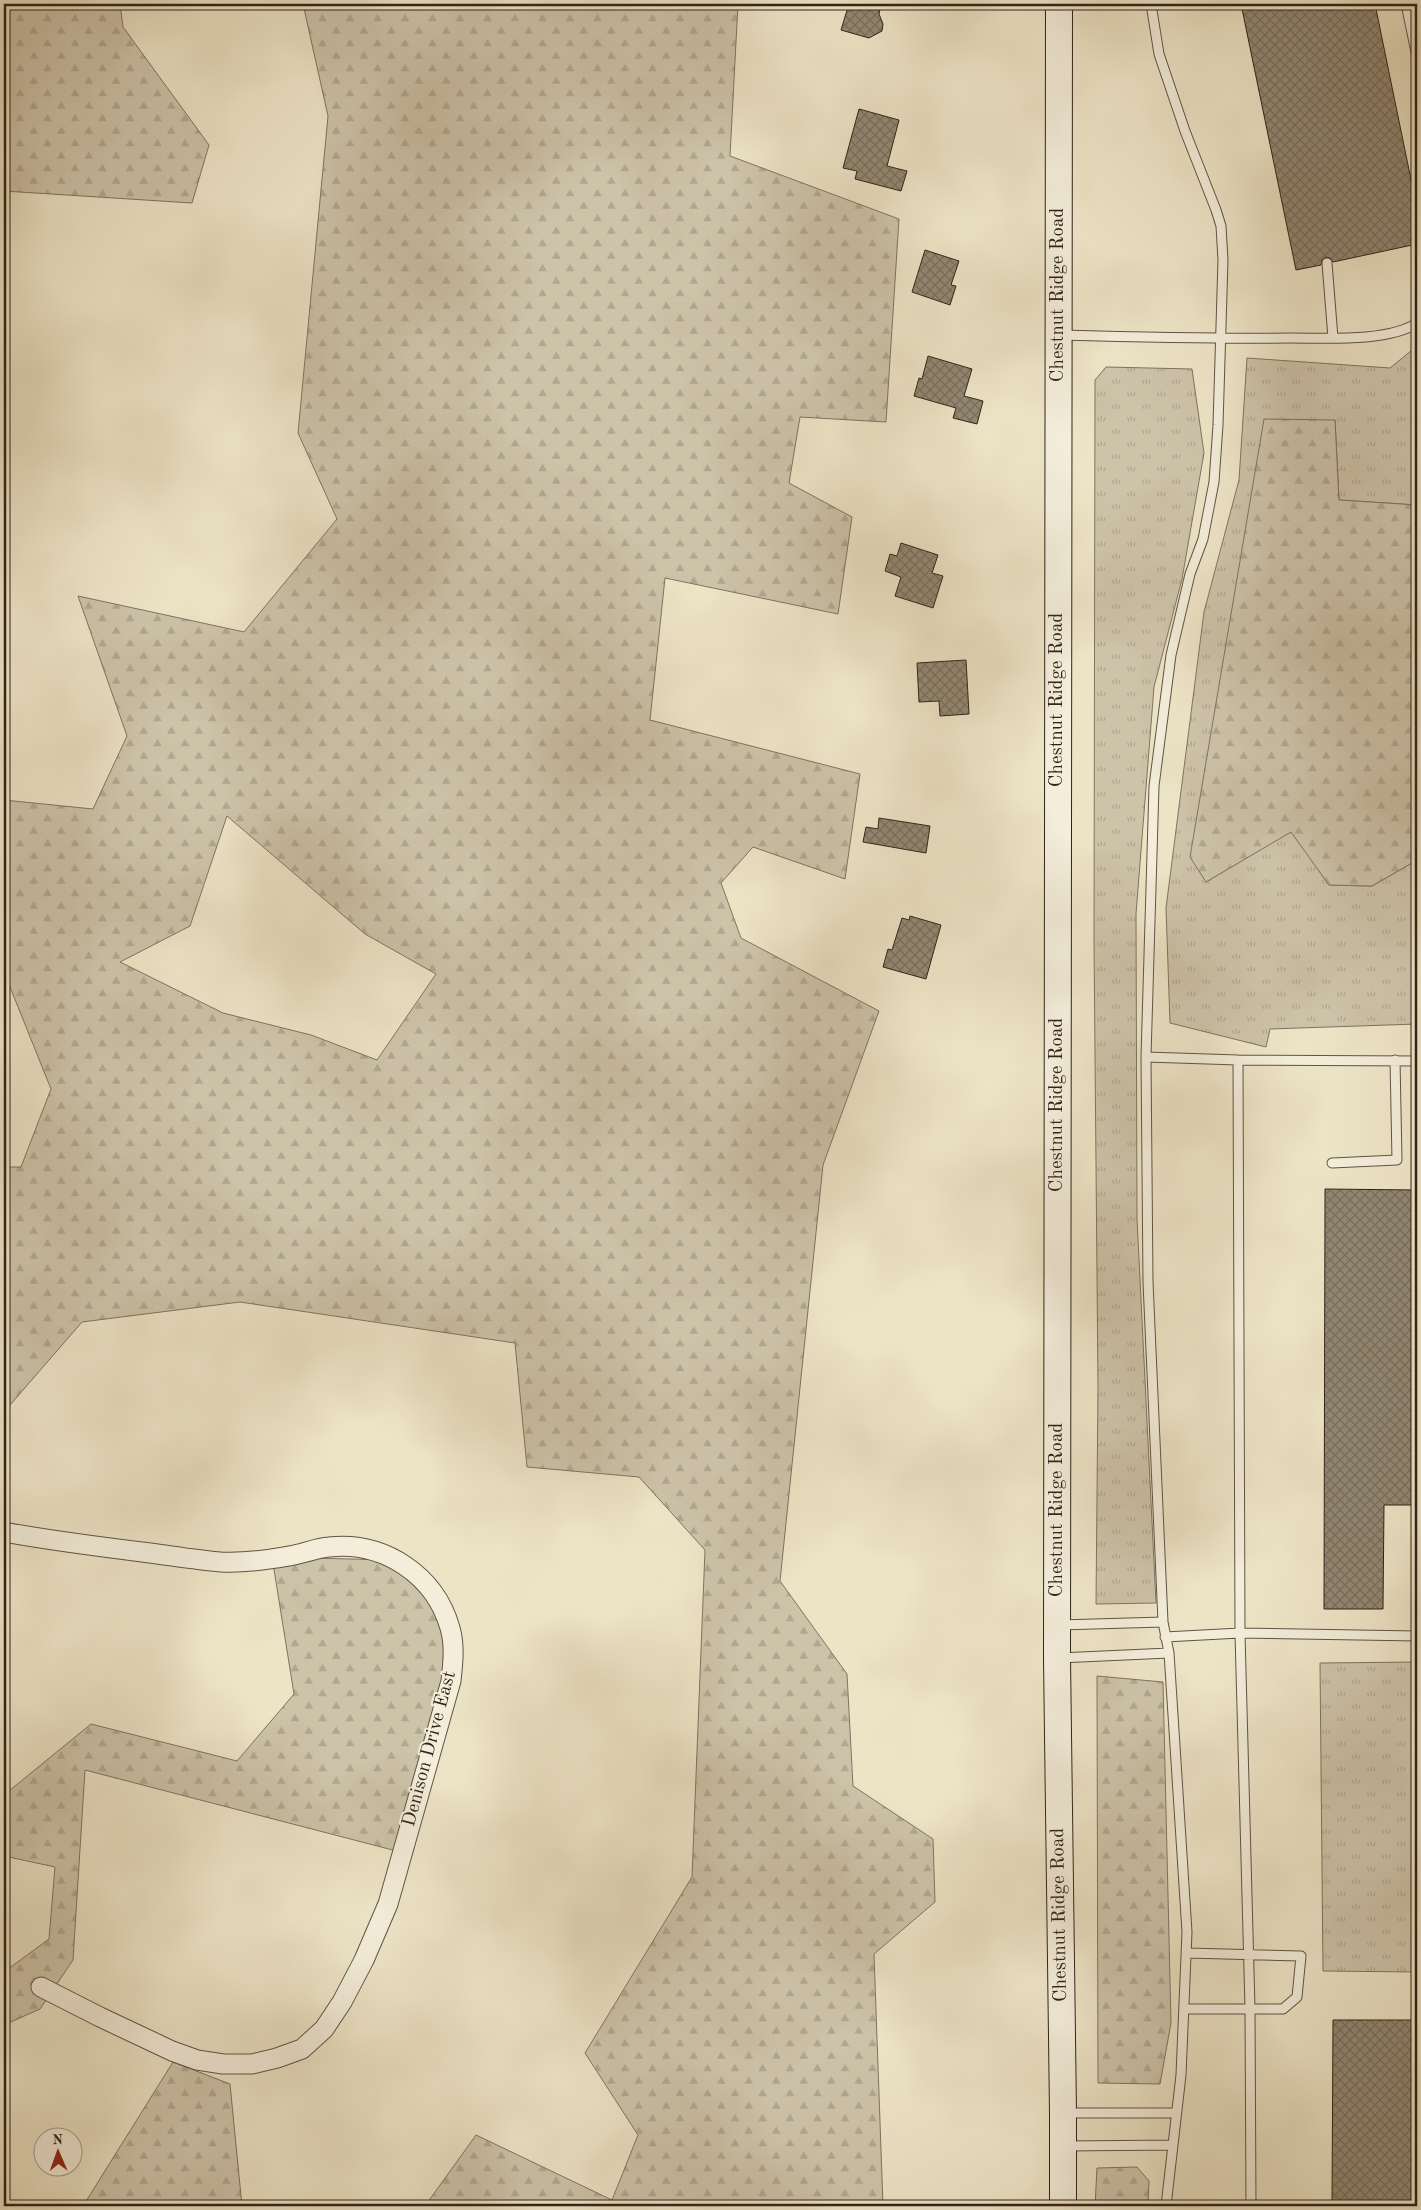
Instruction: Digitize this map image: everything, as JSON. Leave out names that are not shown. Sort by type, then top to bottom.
[{"type":"street","name":"Chestnut Ridge Road","points":[[1059,4],[1057,335],[1057,1658],[1063,2206]]},
{"type":"street","name":"Denison Drive East","points":[[4,1532],[87,1546],[222,1562],[271,1559],[328,1547],[351,1546],[373,1550],[395,1558],[414,1571],[429,1586],[442,1607],[450,1629],[454,1654],[451,1680],[388,1904],[364,1960],[342,2002],[324,2028],[302,2049],[252,2064],[223,2064],[197,2060],[172,2051],[118,2026],[40,1987]]},
{"type":"lane","points":[[1150,4],[1159,54],[1221,226],[1223,260],[1214,482],[1203,538],[1190,574],[1171,655],[1154,786],[1146,1057],[1148,1282],[1163,1622],[1169,1654],[1187,1932],[1186,2008],[1182,2074],[1166,2206]]},
{"type":"lane","points":[[1406,4],[1417,57]]},
{"type":"lane","points":[[1327,263],[1333,338]]},
{"type":"lane","points":[[1057,335],[1221,339],[1333,338],[1397,333],[1417,323]]},
{"type":"lane","points":[[1146,1057],[1238,1060],[1417,1061]]},
{"type":"lane","points":[[1238,1060],[1240,1633],[1250,2008],[1251,2206]]},
{"type":"lane","points":[[1332,1163],[1397,1160],[1395,1060]]},
{"type":"lane","points":[[1057,1626],[1163,1622]]},
{"type":"lane","points":[[1165,1637],[1240,1633],[1417,1636]]},
{"type":"lane","points":[[1057,1658],[1169,1654]]},
{"type":"lane","points":[[1186,2008],[1283,2009],[1298,1997],[1301,1956],[1187,1953]]},
{"type":"lane","points":[[1063,2113],[1176,2112]]},
{"type":"lane","points":[[1062,2146],[1172,2145]]},
{"type":"green space","points":[[4,4],[120,4],[123,27],[209,145],[192,203],[4,191]]},
{"type":"green space","points":[[303,4],[738,4],[730,156],[899,219],[886,422],[800,417],[789,483],[852,517],[838,614],[665,578],[650,720],[860,774],[845,879],[753,847],[721,883],[741,938],[879,1011],[823,1165],[780,1581],[847,1674],[853,1786],[933,1839],[935,1902],[874,1954],[883,2206],[425,2206],[476,2135],[612,2200],[638,2135],[585,2053],[692,1877],[705,1550],[639,1477],[527,1467],[515,1343],[240,1302],[82,1322],[4,1412],[4,1167],[21,1167],[51,1089],[4,972],[4,800],[93,809],[127,736],[78,596],[244,632],[337,519],[298,433],[328,116]],"holes":[[[227,816],[365,934],[436,974],[377,1060],[311,1035],[223,1013],[120,962],[190,926]]]},
{"type":"green space","points":[[1417,346],[1417,505],[1339,500],[1335,420],[1206,882],[1291,831],[1329,885],[1372,886],[1417,860],[1417,1024],[1270,1029],[1266,1047],[1170,1023],[1166,908],[1204,612],[1239,480],[1247,358],[1390,368]]},
{"type":"green space","points":[[1106,367],[1192,369],[1204,453],[1182,579],[1154,687],[1136,914],[1137,1219],[1156,1603],[1096,1604],[1098,1388],[1094,940],[1095,380]]},
{"type":"green space","points":[[1264,419],[1335,420],[1339,500],[1417,505],[1417,860],[1372,886],[1329,885],[1291,832],[1206,882],[1190,857]]},
{"type":"green space","points":[[272,1557],[391,1560],[454,1630],[408,1854],[85,1770],[73,1960],[40,2009],[4,2025],[4,1972],[49,1939],[55,1867],[4,1856],[4,1789],[9,1791],[91,1724],[237,1761],[294,1694]]},
{"type":"green space","points":[[1417,1662],[1417,1972],[1323,1971],[1320,1663]]},
{"type":"green space","points":[[1097,1676],[1163,1682],[1171,2023],[1160,2084],[1098,2083]]},
{"type":"green space","points":[[173,2062],[230,2084],[242,2206],[83,2206]]},
{"type":"green space","points":[[1137,2167],[1149,2181],[1148,2206],[1095,2206],[1097,2168]]},
{"type":"building","points":[[849,4],[881,4],[879,14],[883,24],[882,31],[869,38],[841,30]]},
{"type":"building","points":[[1241,4],[1375,4],[1417,209],[1417,244],[1333,262],[1330,258],[1326,257],[1322,260],[1321,265],[1296,270]]},
{"type":"building","points":[[859,109],[899,120],[887,166],[907,171],[901,191],[855,179],[857,171],[843,168]]},
{"type":"building","points":[[925,250],[959,261],[951,285],[956,286],[950,305],[912,292]]},
{"type":"building","points":[[928,356],[972,369],[964,396],[983,401],[977,424],[953,418],[956,408],[914,396],[919,378],[922,379]]},
{"type":"building","points":[[901,543],[938,555],[932,573],[943,576],[933,608],[895,596],[901,577],[885,571],[890,554],[897,556]]},
{"type":"building","points":[[966,660],[969,714],[940,716],[939,701],[919,702],[917,663]]},
{"type":"building","points":[[879,818],[930,826],[926,853],[863,842],[866,827],[878,829]]},
{"type":"building","points":[[910,916],[941,925],[926,979],[883,967],[888,949],[892,950],[902,918],[909,920]]},
{"type":"building","points":[[1325,1189],[1417,1190],[1417,1505],[1384,1505],[1383,1609],[1324,1609]]},
{"type":"building","points":[[1333,2020],[1417,2020],[1417,2206],[1332,2206]]}]
